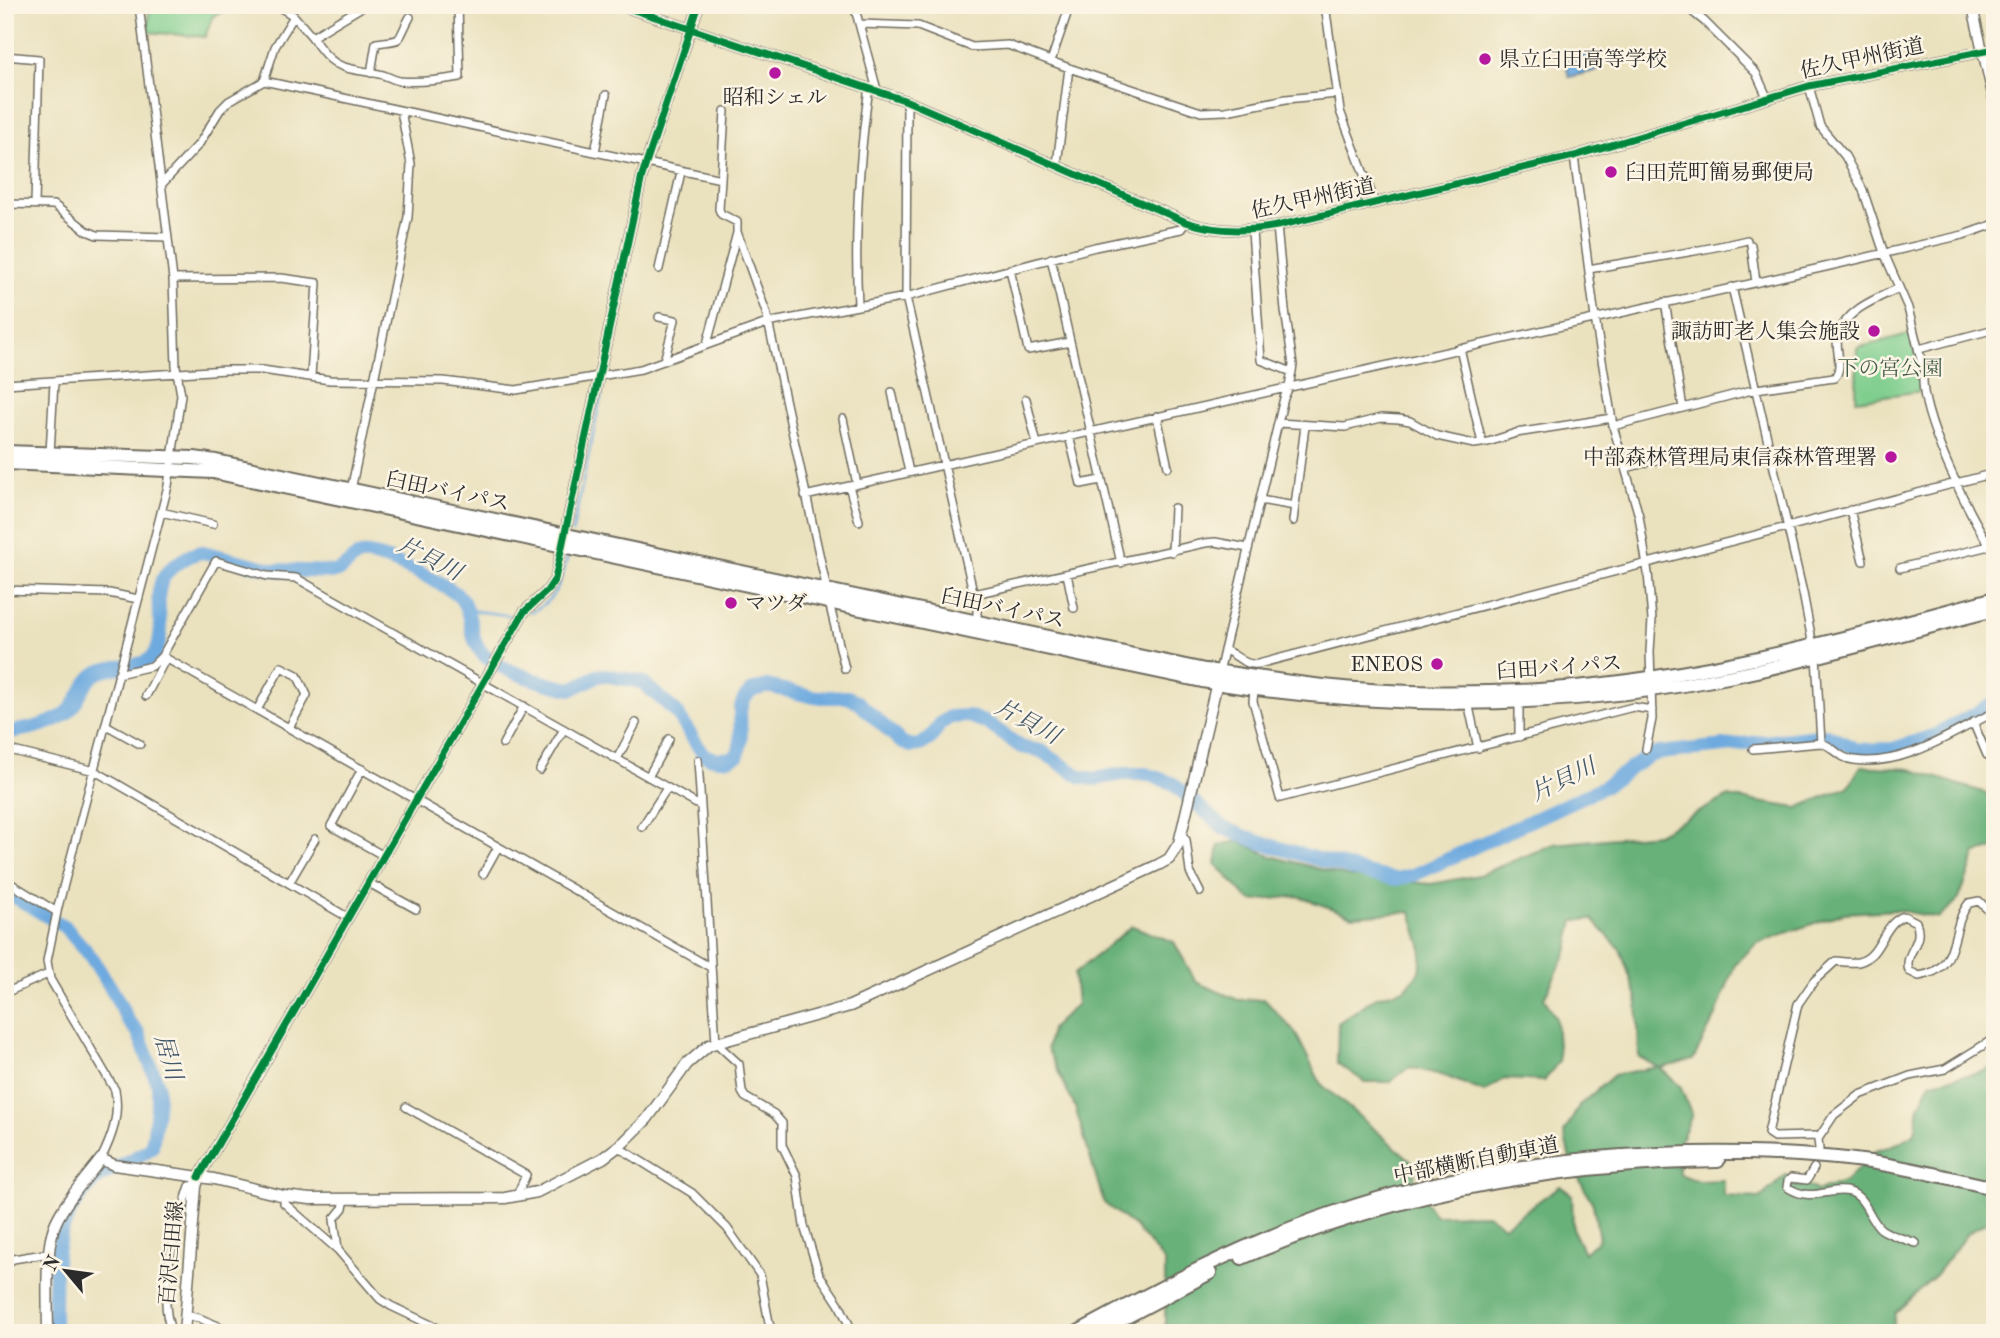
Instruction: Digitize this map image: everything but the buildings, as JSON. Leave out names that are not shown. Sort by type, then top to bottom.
[{"type":"highway","name":"臼田バイパス","points":[[5,452],[172,463],[563,541],[1218,678],[1415,692],[1492,692],[1651,684]]},
{"type":"highway","name":"臼田バイパス","points":[[5,463],[216,461],[563,541]]},
{"type":"highway","name":"臼田バイパス","points":[[828,596],[977,622],[1218,678],[1254,690],[1367,700],[1468,702],[1607,695],[1737,663],[1814,650],[1995,610]]},
{"type":"highway","name":"臼田バイパス","points":[[1814,650],[1995,598]]},
{"type":"highway","name":"中部横断自動車道","points":[[1076,1333],[1142,1297],[1275,1235],[1331,1213],[1453,1180],[1597,1158],[1715,1153],[1837,1158],[1995,1188]]},
{"type":"highway","name":"中部横断自動車道","points":[[1096,1333],[1212,1271],[1278,1243],[1398,1202],[1455,1189],[1566,1172],[1715,1161],[1764,1161],[1911,1170]]},
{"type":"main road","points":[[48,1333],[50,1253],[57,1220],[101,1159],[119,1166],[198,1181],[233,1182],[284,1196],[345,1200],[516,1197],[537,1192],[558,1183],[618,1147],[647,1119],[695,1055],[716,1042],[850,1006],[1157,865],[1173,854],[1181,835],[1218,678]]},
{"type":"main road","name":"百沢臼田線","points":[[184,1333],[198,1181]]},
{"type":"street","points":[[101,1159],[115,1125],[118,1107],[115,1090],[48,974],[47,961],[56,917],[161,512],[172,463],[181,395],[173,279],[139,5]]},
{"type":"street","points":[[276,5],[294,16],[322,54],[342,67],[400,81],[460,76],[458,5]]},
{"type":"street","points":[[312,37],[365,5]]},
{"type":"street","name":"佐久甲州街道","points":[[619,5],[907,101],[1186,222],[1216,229],[1252,231],[1574,156],[1809,86],[1995,49]]},
{"type":"street","points":[[172,1333],[167,1306],[168,1269],[190,1186],[198,1181],[524,612],[552,584],[557,574],[646,163],[699,5]]},
{"type":"street","points":[[854,5],[873,89],[859,170],[855,257],[858,305]]},
{"type":"street","points":[[1051,61],[1070,5]]},
{"type":"street","points":[[1325,5],[1343,121],[1375,202]]},
{"type":"street","points":[[1684,5],[1704,21],[1756,73],[1767,97]]},
{"type":"street","points":[[1972,5],[1995,105]]},
{"type":"street","points":[[161,185],[199,144],[220,110],[264,81],[275,47],[294,16]]},
{"type":"street","points":[[371,73],[376,43],[392,43],[400,39],[410,17]]},
{"type":"street","points":[[860,24],[918,26],[972,47],[1008,45],[1201,112],[1226,111],[1286,99],[1337,94]]},
{"type":"street","points":[[5,56],[39,59],[35,204]]},
{"type":"street","points":[[1057,164],[1069,68]]},
{"type":"street","points":[[264,81],[721,179]]},
{"type":"street","points":[[1809,86],[1820,126],[1845,156],[1863,190],[1884,253],[1908,308],[1924,372],[1922,380],[1930,412],[1965,505],[1992,550],[1900,568]]},
{"type":"street","points":[[595,152],[606,95]]},
{"type":"street","points":[[907,101],[906,297],[974,594],[977,622]]},
{"type":"street","points":[[351,490],[405,239],[411,164],[401,111]]},
{"type":"street","points":[[707,344],[737,232],[737,222],[721,214],[719,209],[725,111]]},
{"type":"street","points":[[1574,156],[1595,318],[1613,422],[1639,516],[1646,562],[1652,620],[1652,710],[1646,749]]},
{"type":"street","points":[[659,269],[681,172]]},
{"type":"street","points":[[5,204],[54,205],[87,231],[97,235],[168,237]]},
{"type":"street","points":[[5,384],[262,370],[330,380],[433,381],[516,390],[641,369],[767,323],[906,297],[1051,258],[1181,229],[1186,222]]},
{"type":"street","points":[[805,496],[1963,235],[1995,224]]},
{"type":"street","points":[[1218,678],[1292,372],[1277,226]]},
{"type":"street","points":[[1252,231],[1261,360],[1292,372]]},
{"type":"street","points":[[737,232],[766,312],[845,669]]},
{"type":"street","points":[[1589,270],[1643,258],[1749,243],[1756,282]]},
{"type":"street","points":[[1051,258],[1121,563]]},
{"type":"street","points":[[1010,269],[1028,351],[1069,342]]},
{"type":"street","points":[[173,279],[281,278],[317,283],[311,376]]},
{"type":"street","points":[[1732,287],[1814,650],[1821,743]]},
{"type":"street","points":[[1278,423],[1345,427],[1381,418],[1399,419],[1410,421],[1437,436],[1482,443],[1516,433],[1613,422],[1683,408],[1756,388],[1834,378],[1839,371],[1838,337],[1844,326],[1858,309],[1899,288]]},
{"type":"street","points":[[1665,302],[1683,408]]},
{"type":"street","points":[[659,317],[675,320],[664,361]]},
{"type":"street","points":[[1919,349],[1995,329]]},
{"type":"street","points":[[1460,348],[1482,443]]},
{"type":"street","points":[[50,453],[54,382]]},
{"type":"street","points":[[892,392],[909,472]]},
{"type":"street","points":[[1026,399],[1037,444]]},
{"type":"street","points":[[1157,416],[1168,467]]},
{"type":"street","points":[[842,419],[859,521]]},
{"type":"street","points":[[1293,521],[1306,426]]},
{"type":"street","points":[[1069,436],[1081,484],[1101,480]]},
{"type":"street","points":[[1626,468],[1679,454]]},
{"type":"street","points":[[1224,650],[1233,653],[1246,664],[1258,664],[1995,473]]},
{"type":"street","points":[[1259,500],[1295,506]]},
{"type":"street","points":[[1172,551],[1174,509]]},
{"type":"street","points":[[1850,510],[1863,561]]},
{"type":"street","points":[[161,512],[213,524]]},
{"type":"street","points":[[974,594],[1215,542],[1248,548]]},
{"type":"street","points":[[146,696],[216,561],[267,576],[296,578],[700,806]]},
{"type":"street","points":[[1067,574],[1074,608]]},
{"type":"street","points":[[5,590],[108,593],[138,599]]},
{"type":"street","points":[[119,673],[152,666],[164,657]]},
{"type":"street","points":[[164,657],[710,967]]},
{"type":"street","points":[[257,710],[281,667],[297,675],[307,695],[289,728]]},
{"type":"street","points":[[1254,690],[1253,701],[1280,798],[1633,707],[1652,710]]},
{"type":"street","points":[[1519,701],[1519,737]]},
{"type":"street","points":[[1468,702],[1478,747]]},
{"type":"street","points":[[503,744],[524,706]]},
{"type":"street","points":[[1753,749],[1821,743],[1830,746],[1847,759],[1881,760],[1916,750],[1995,712]]},
{"type":"street","points":[[1973,722],[1987,755],[1995,758]]},
{"type":"street","points":[[617,759],[636,723]]},
{"type":"street","points":[[106,725],[140,744]]},
{"type":"street","points":[[540,770],[564,729]]},
{"type":"street","points":[[648,777],[669,740]]},
{"type":"street","points":[[5,749],[95,771],[349,918]]},
{"type":"street","points":[[698,760],[716,1042],[739,1064],[745,1097],[774,1114],[782,1122],[782,1145],[797,1176],[804,1226],[819,1274],[839,1304],[853,1333]]},
{"type":"street","points":[[362,769],[331,826],[384,856]]},
{"type":"street","points":[[642,827],[667,788]]},
{"type":"street","points":[[1181,835],[1186,840],[1190,872],[1200,892]]},
{"type":"street","points":[[289,883],[315,839]]},
{"type":"street","points":[[483,874],[498,847]]},
{"type":"street","points":[[5,880],[56,917]]},
{"type":"street","points":[[369,883],[416,909]]},
{"type":"street","points":[[1818,1139],[1809,1135],[1774,1138],[1768,1133],[1798,1004],[1814,981],[1836,961],[1857,962],[1866,959],[1894,921],[1905,916],[1916,922],[1919,929],[1916,946],[1908,958],[1907,966],[1909,971],[1919,976],[1941,969],[1949,957],[1962,915],[1969,902],[1979,901],[1987,907],[1995,935]]},
{"type":"street","points":[[5,993],[48,974]]},
{"type":"street","points":[[1819,1149],[1818,1139],[1834,1115],[1860,1095],[1910,1076],[1945,1069],[1995,1038]]},
{"type":"street","points":[[406,1107],[526,1175],[516,1197]]},
{"type":"street","points":[[618,1147],[692,1193],[727,1228],[760,1275],[771,1333]]},
{"type":"street","points":[[1814,1168],[1807,1181],[1791,1178],[1787,1181],[1787,1187],[1800,1193],[1818,1195],[1851,1192],[1857,1196],[1882,1230],[1916,1243]]},
{"type":"street","points":[[284,1196],[284,1203],[338,1250],[380,1299],[448,1333]]},
{"type":"street","points":[[338,1250],[334,1219],[343,1208],[345,1200]]},
{"type":"street","points":[[5,1265],[13,1259],[50,1253]]},
{"type":"street","points":[[185,1315],[235,1333]]},
{"type":"green space","points":[[164,5],[226,5],[226,10],[213,16],[205,37],[148,32],[149,8],[163,9]]},
{"type":"green space","name":"下の宮公園","points":[[1912,333],[1922,391],[1856,400],[1857,348]]},
{"type":"green space","points":[[1861,766],[1910,769],[1995,796],[1995,849],[1976,853],[1959,899],[1939,918],[1897,910],[1844,913],[1757,943],[1735,964],[1716,1015],[1693,1060],[1660,1068],[1680,1086],[1692,1115],[1677,1148],[1679,1174],[1698,1181],[1724,1180],[1724,1196],[1760,1198],[1786,1175],[1818,1191],[1846,1181],[1876,1151],[1901,1142],[1915,1133],[1919,1106],[1931,1082],[1982,1072],[1995,1066],[1995,1216],[1967,1234],[1932,1279],[1895,1313],[1893,1333],[1165,1333],[1165,1262],[1135,1227],[1104,1203],[1075,1107],[1047,1048],[1051,1029],[1077,1004],[1074,974],[1132,926],[1174,942],[1196,982],[1238,1000],[1264,999],[1295,1032],[1321,1084],[1415,1164],[1414,1186],[1435,1215],[1487,1214],[1504,1226],[1560,1186],[1572,1195],[1573,1230],[1584,1253],[1599,1239],[1593,1204],[1571,1164],[1564,1133],[1580,1105],[1614,1075],[1658,1067],[1639,1057],[1637,997],[1620,949],[1592,919],[1574,921],[1567,952],[1544,998],[1556,1019],[1559,1061],[1544,1081],[1504,1079],[1484,1092],[1445,1076],[1409,1067],[1390,1082],[1365,1082],[1337,1063],[1338,1023],[1376,997],[1405,989],[1420,971],[1422,949],[1411,912],[1352,916],[1298,896],[1253,901],[1246,897],[1216,864],[1219,845],[1239,841],[1271,856],[1346,876],[1431,884],[1479,875],[1554,844],[1657,834],[1727,797],[1797,808],[1848,787]]},
{"type":"water","points":[[1594,53],[1598,70],[1569,77],[1565,60]]},
{"type":"waterway","points":[[572,533],[604,382]]},
{"type":"waterway","points":[[530,612],[553,595],[562,578],[569,550]]},
{"type":"waterway","name":"片貝川","points":[[5,733],[56,720],[70,710],[90,679],[100,671],[149,660],[159,643],[161,583],[167,572],[179,562],[203,552],[275,570],[335,572],[361,555],[370,555],[398,564],[445,586],[462,600],[475,641],[483,654],[491,660],[525,676],[572,689],[604,675],[642,682],[676,712],[703,754],[711,758],[725,759],[738,755],[741,741],[740,710],[744,699],[751,691],[767,686],[814,697],[848,697],[858,702],[901,742],[911,746],[920,745],[931,738],[940,724],[950,717],[968,716],[987,723],[1021,747],[1041,751],[1081,777],[1094,779],[1123,774],[1146,774],[1172,783],[1224,828],[1259,842],[1396,879],[1414,875],[1603,787],[1649,756],[1659,753],[1827,735],[1858,750],[1893,749],[1936,735],[1995,703]]},
{"type":"waterway","points":[[468,610],[514,616],[520,614]]},
{"type":"waterway","name":"居川","points":[[5,891],[65,927],[89,954],[113,991],[128,1021],[138,1032],[158,1085],[152,1147],[96,1180],[80,1196],[69,1213],[57,1250],[54,1333]]},
{"type":"cycle path","points":[[619,5],[907,101],[1186,222],[1231,230],[1277,226],[1574,156],[1809,86],[1995,49]]},
{"type":"cycle path","points":[[199,1177],[524,612],[547,591],[555,579],[642,176],[699,5]]},
{"type":"place","name":"県立臼田高等学校","points":[[1485,59]]},
{"type":"place","name":"昭和シェル","points":[[775,73]]},
{"type":"place","name":"臼田荒町簡易郵便局","points":[[1611,172]]},
{"type":"place","name":"諏訪町老人集会施設","points":[[1874,331]]},
{"type":"place","name":"中部森林管理局東信森林管理署","points":[[1891,457]]},
{"type":"place","name":"マツダ","points":[[731,603]]},
{"type":"place","name":"ENEOS","points":[[1437,664]]}]
